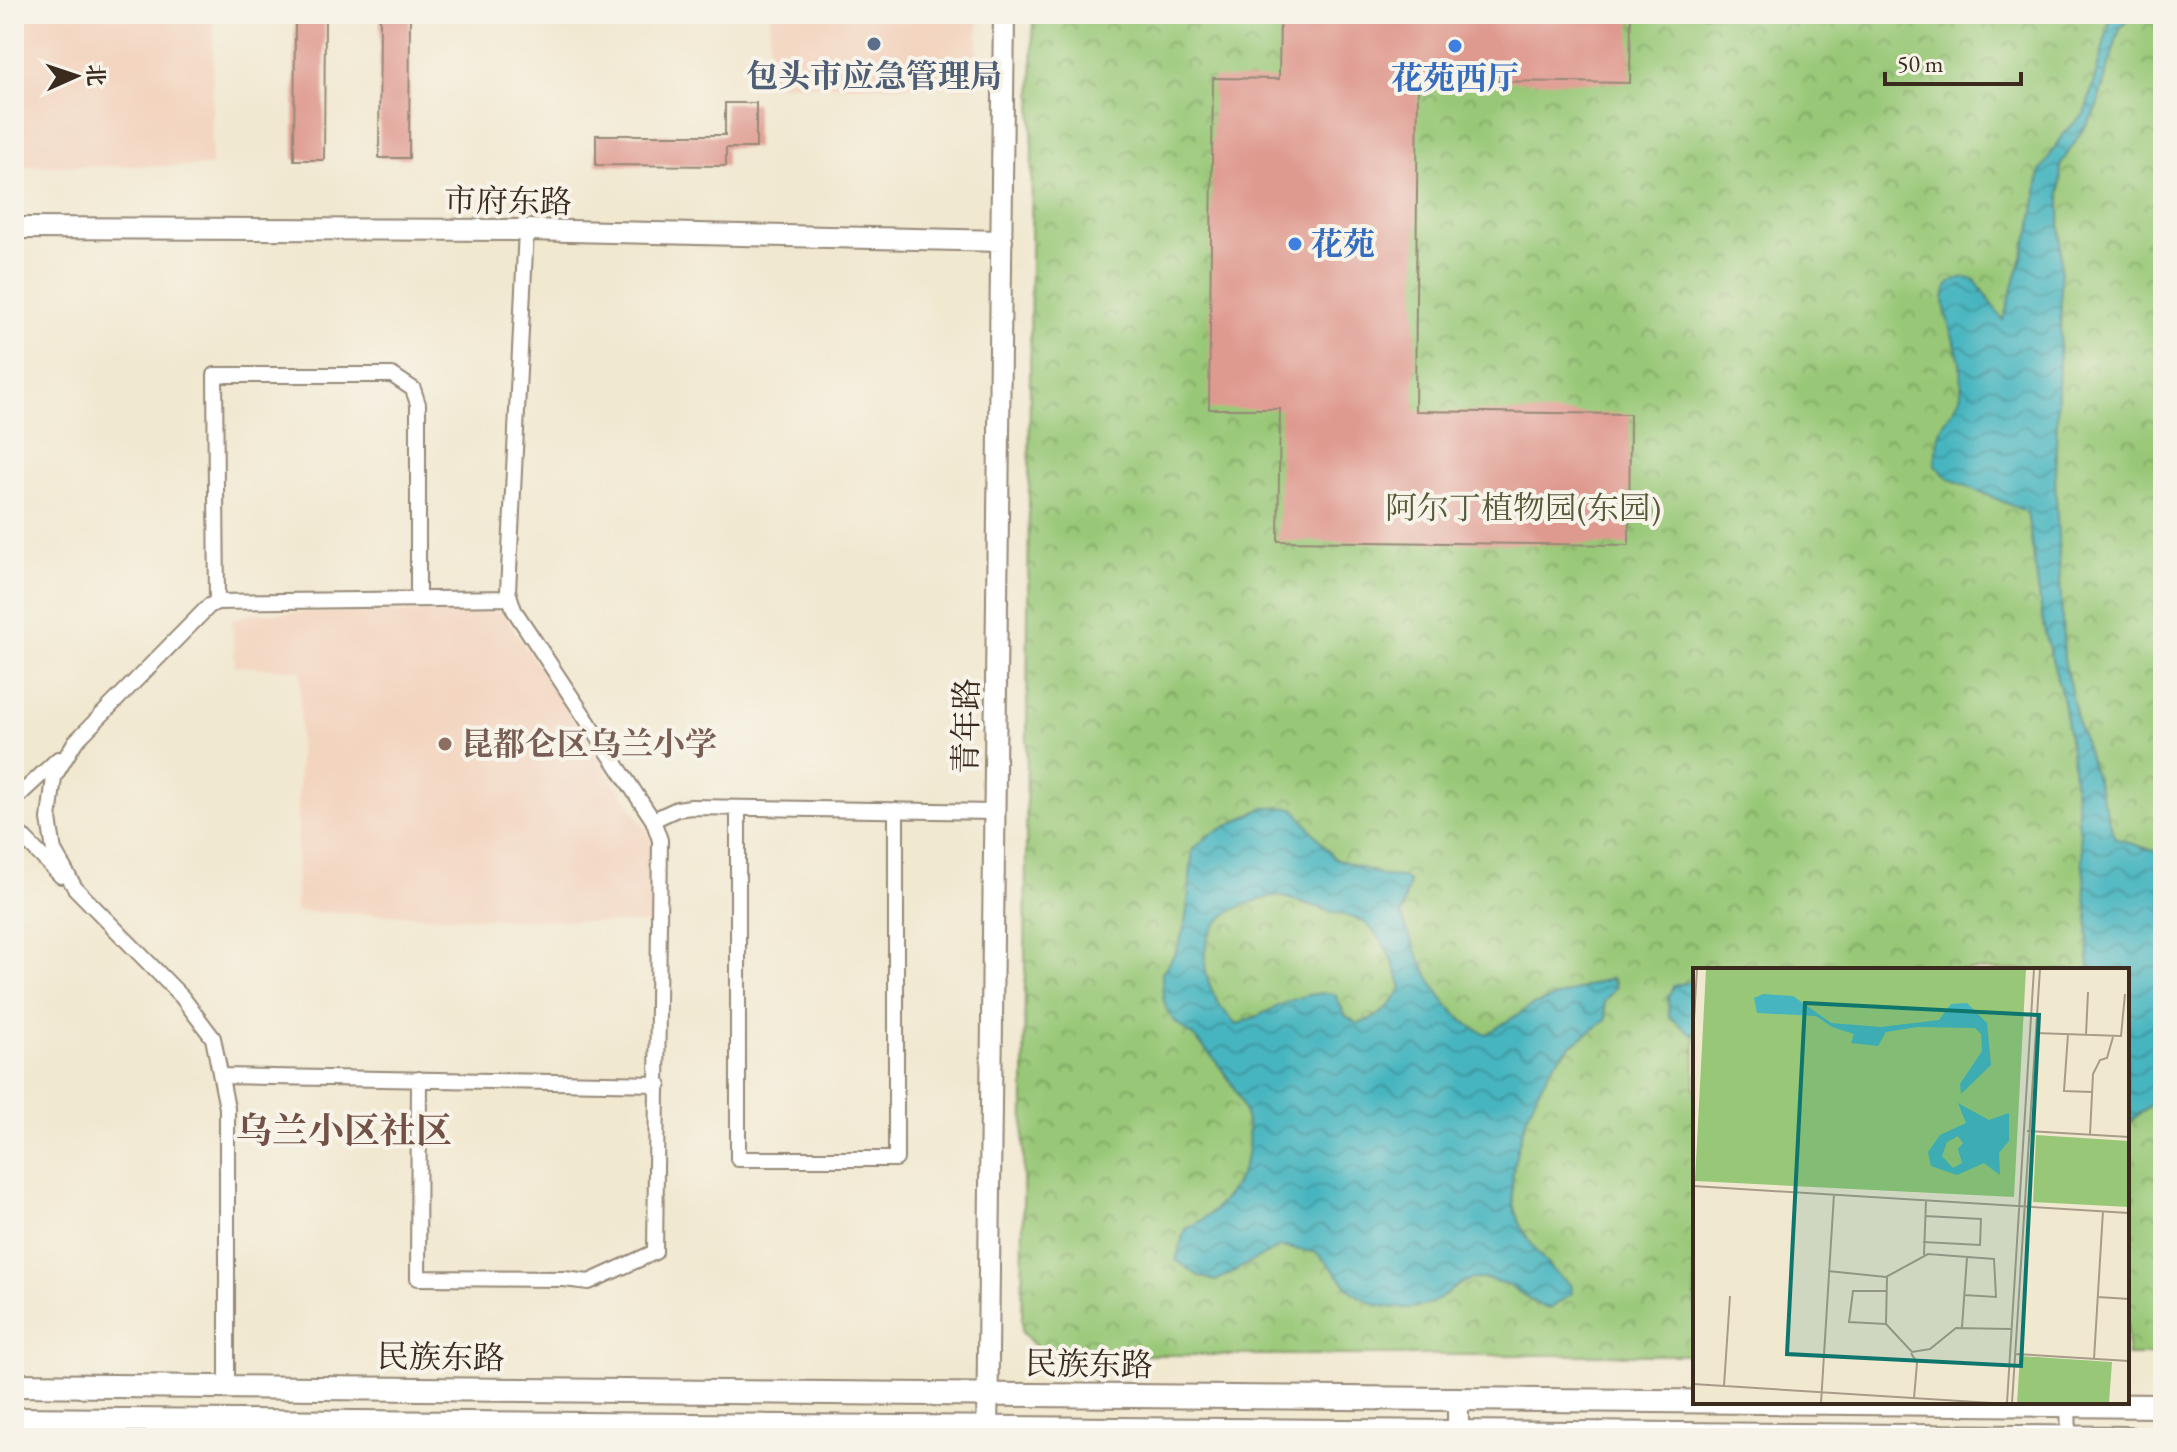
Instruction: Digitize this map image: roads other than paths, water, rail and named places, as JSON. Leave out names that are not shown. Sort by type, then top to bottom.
[{"type":"main road","name":"青年路","points":[[987,1433],[1004,14]]},
{"type":"main road","name":"市府东路","points":[[14,228],[526,230],[1002,241]]},
{"type":"main road","name":"民族东路","points":[[14,1385],[1693,1403]]},
{"type":"main road","points":[[1458,1401],[1458,1435]]},
{"type":"main road","name":"民族东路","points":[[1916,1404],[2163,1406]]},
{"type":"main road","name":"民族东路","points":[[14,1419],[73,1429],[2128,1438]]},
{"type":"street","points":[[419,1079],[418,1278],[564,1279],[589,1282],[646,1259],[655,1252],[662,850],[653,820],[509,598],[526,230]]},
{"type":"street","points":[[217,602],[215,375],[392,375],[413,389],[418,404],[418,598]]},
{"type":"street","points":[[14,800],[209,606],[217,602],[509,598]]},
{"type":"street","points":[[75,742],[54,777],[49,819],[54,851],[75,888]]},
{"type":"street","points":[[738,808],[738,1159],[896,1159],[896,810]]},
{"type":"street","points":[[653,820],[677,809],[995,812]]},
{"type":"street","points":[[14,828],[197,1015],[213,1038],[227,1108],[227,1387]]},
{"type":"street","points":[[221,1076],[659,1084]]},
{"type":"street","points":[[2068,1405],[2069,1438]]},
{"type":"water","points":[[2112,14],[2134,14],[2120,28],[2096,110],[2061,164],[2061,308],[2055,476],[2064,659],[2078,723],[2115,838],[2163,854],[2163,1094],[2129,1122],[2129,968],[2089,968],[2088,916],[2072,757],[2063,701],[2044,629],[2027,512],[1948,478],[1935,465],[1940,433],[1959,400],[1961,387],[1960,364],[1947,317],[1945,293],[1949,284],[1958,279],[1974,279],[2003,320],[2032,224],[2040,172],[2064,132],[2085,114]]},
{"type":"water","points":[[1265,807],[1294,808],[1334,858],[1384,876],[1403,877],[1409,882],[1401,915],[1427,973],[1458,1016],[1487,1034],[1533,1005],[1611,978],[1616,987],[1604,1002],[1606,1020],[1566,1050],[1543,1081],[1524,1126],[1513,1172],[1512,1193],[1519,1221],[1545,1261],[1570,1284],[1572,1293],[1550,1309],[1505,1284],[1476,1279],[1460,1284],[1430,1303],[1393,1308],[1358,1295],[1315,1252],[1279,1247],[1216,1281],[1199,1276],[1176,1260],[1185,1229],[1210,1213],[1235,1184],[1247,1156],[1249,1137],[1246,1119],[1232,1084],[1209,1053],[1172,1018],[1163,994],[1162,972],[1179,945],[1183,930],[1193,849],[1211,834]],"holes":[[[1277,895],[1363,921],[1377,935],[1387,952],[1402,988],[1394,1001],[1373,1018],[1358,1024],[1345,1015],[1335,994],[1322,993],[1297,998],[1237,1024],[1211,989],[1205,960],[1206,946],[1220,920],[1240,907]]]},
{"type":"water","points":[[1693,981],[1693,1035],[1669,1016],[1668,997],[1673,986]]},
{"type":"place","name":"包头市应急管理局","points":[[874,44]]},
{"type":"place","name":"花苑西厅","points":[[1455,46]]},
{"type":"place","name":"花苑","points":[[1295,244]]},
{"type":"place","name":"昆都仑区乌兰小学","points":[[445,744]]},
{"type":"district","name":"乌兰小区社区","points":[[344,1130]]},
{"type":"park label","name":"阿尔丁植物园(东园)","points":[[1523,508]]}]
